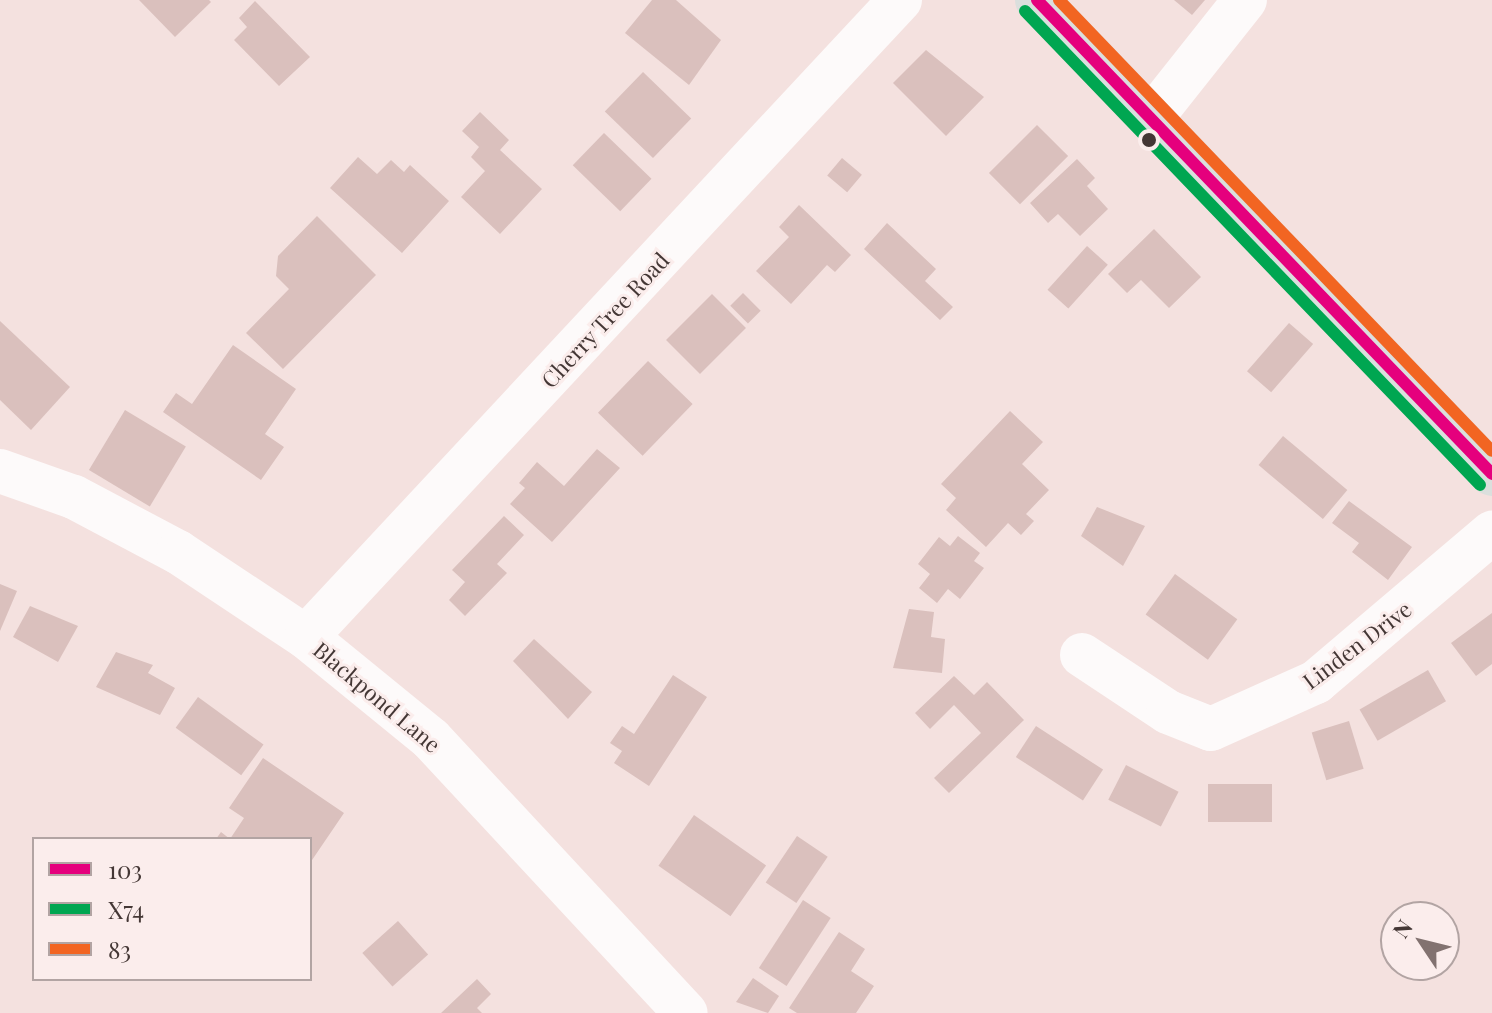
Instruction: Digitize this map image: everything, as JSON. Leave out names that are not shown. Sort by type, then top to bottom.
[{"type":"main road","points":[[1037,0],[1153,116],[1492,474]]},
{"type":"street","name":"Cherry Tree Road","points":[[306,637],[900,0]]},
{"type":"street","points":[[1153,116],[1245,0]]},
{"type":"street","name":"Blackpond Lane","points":[[0,471],[74,497],[178,552],[306,637],[431,739],[686,1013]]},
{"type":"street","name":"Linden Drive","points":[[1082,655],[1168,712],[1211,729],[1316,682],[1492,533]]},
{"type":"building","points":[[139,0],[209,0],[211,2],[175,37]]},
{"type":"building","points":[[652,0],[676,0],[721,40],[689,85],[625,33]]},
{"type":"building","points":[[1174,0],[1205,0],[1192,15]]},
{"type":"building","points":[[255,1],[310,57],[279,86],[234,40],[247,27],[239,18]]},
{"type":"building","points":[[926,50],[984,97],[946,136],[893,83]]},
{"type":"building","points":[[643,72],[691,119],[653,158],[605,112]]},
{"type":"building","points":[[480,112],[509,140],[500,150],[542,189],[500,234],[461,197],[485,171],[471,157],[479,147],[462,131]]},
{"type":"building","points":[[1037,125],[1068,156],[1020,204],[989,173]]},
{"type":"building","points":[[604,133],[651,179],[620,211],[573,165]]},
{"type":"building","points":[[358,157],[377,174],[391,160],[404,172],[410,165],[449,201],[402,253],[330,188]]},
{"type":"building","points":[[842,158],[862,175],[847,192],[827,176]]},
{"type":"building","points":[[1077,159],[1095,178],[1087,186],[1108,209],[1080,236],[1058,214],[1048,223],[1030,203]]},
{"type":"building","points":[[799,205],[851,255],[835,272],[827,265],[791,304],[756,271],[789,237],[779,227]]},
{"type":"building","points":[[317,216],[376,275],[283,369],[246,333],[289,289],[276,276],[278,256]]},
{"type":"building","points":[[887,223],[936,269],[925,281],[953,307],[940,320],[864,249]]},
{"type":"building","points":[[1154,229],[1201,277],[1169,308],[1141,280],[1127,293],[1108,274]]},
{"type":"building","points":[[1087,246],[1108,265],[1068,309],[1048,290]]},
{"type":"building","points":[[743,293],[761,311],[748,323],[730,306]]},
{"type":"building","points":[[712,294],[746,328],[700,374],[666,340]]},
{"type":"building","points":[[0,321],[70,387],[31,430],[0,400]]},
{"type":"building","points":[[1289,323],[1313,344],[1271,392],[1247,371]]},
{"type":"building","points":[[233,345],[296,389],[265,434],[284,447],[261,480],[163,412],[176,393],[192,404]]},
{"type":"building","points":[[648,361],[693,404],[643,456],[598,413]]},
{"type":"building","points":[[125,410],[186,447],[150,507],[89,470]]},
{"type":"building","points":[[1010,411],[1043,442],[1022,464],[1049,490],[1026,514],[1034,521],[1021,535],[1008,523],[986,547],[946,510],[956,498],[941,484]]},
{"type":"building","points":[[1283,436],[1347,490],[1323,519],[1259,465]]},
{"type":"building","points":[[597,449],[620,468],[552,542],[510,504],[525,488],[519,483],[537,462],[564,486]]},
{"type":"building","points":[[1349,501],[1412,547],[1388,580],[1352,552],[1359,543],[1332,523]]},
{"type":"building","points":[[1097,507],[1145,526],[1123,566],[1081,536]]},
{"type":"building","points":[[504,516],[524,535],[497,564],[507,573],[465,616],[449,600],[465,582],[452,570]]},
{"type":"building","points":[[958,536],[980,553],[974,561],[984,568],[960,599],[948,589],[937,603],[919,588],[930,574],[918,564],[939,537],[950,546]]},
{"type":"building","points":[[1175,574],[1237,619],[1208,660],[1146,614]]},
{"type":"building","points":[[0,584],[17,591],[0,631]]},
{"type":"building","points":[[30,606],[78,626],[58,662],[13,637]]},
{"type":"building","points":[[909,609],[934,612],[931,637],[945,639],[942,673],[893,668]]},
{"type":"building","points":[[1492,613],[1492,664],[1476,676],[1451,643]]},
{"type":"building","points":[[534,639],[592,692],[568,719],[513,661]]},
{"type":"building","points":[[116,652],[153,665],[148,673],[175,688],[160,715],[96,687]]},
{"type":"building","points":[[1428,670],[1446,701],[1378,741],[1360,710]]},
{"type":"building","points":[[673,675],[707,697],[649,786],[614,763],[622,751],[610,743],[622,726],[634,734]]},
{"type":"building","points":[[954,676],[974,695],[987,682],[1024,720],[949,793],[934,778],[981,733],[954,705],[930,729],[915,713]]},
{"type":"building","points":[[198,697],[264,745],[241,775],[176,728]]},
{"type":"building","points":[[1349,721],[1364,769],[1326,780],[1312,732]]},
{"type":"building","points":[[1036,726],[1103,770],[1083,801],[1016,757]]},
{"type":"building","points":[[263,758],[344,813],[312,860],[312,837],[231,837],[244,818],[229,808]]},
{"type":"building","points":[[1126,765],[1179,792],[1161,827],[1108,800]]},
{"type":"building","points":[[1208,784],[1272,784],[1272,822],[1208,822]]},
{"type":"building","points":[[694,815],[766,865],[731,916],[658,866]]},
{"type":"building","points":[[797,836],[828,857],[796,903],[766,882]]},
{"type":"building","points":[[803,900],[831,918],[787,986],[759,968]]},
{"type":"building","points":[[398,921],[428,954],[392,987],[362,953]]},
{"type":"building","points":[[839,932],[865,949],[851,971],[874,986],[856,1013],[797,1013],[789,1008]]},
{"type":"building","points":[[753,978],[779,996],[768,1013],[736,1002]]},
{"type":"building","points":[[477,979],[491,994],[477,1008],[482,1013],[441,1013]]},
{"type":"transit line","name":"103","points":[[1037,0],[1492,474]]},
{"type":"transit line","name":"83","points":[[1059,0],[1492,451]]},
{"type":"transit line","name":"X74","points":[[1025,11],[1480,485]]}]
